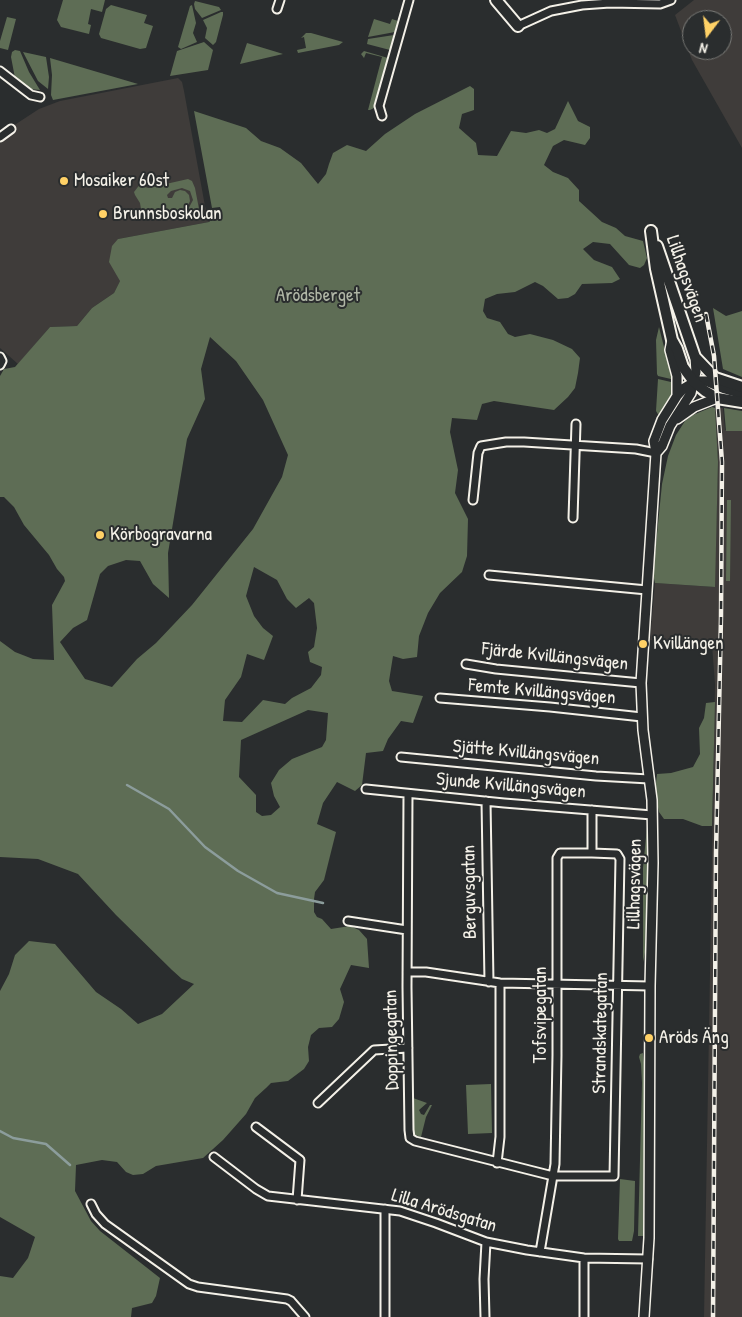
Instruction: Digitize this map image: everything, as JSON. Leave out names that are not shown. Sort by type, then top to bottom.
[{"type":"main road","points":[[496,0],[518,26]]},
{"type":"main road","name":"Lillhagsvägen","points":[[717,398],[705,392],[694,382],[683,367],[672,340],[653,253],[651,231],[695,357],[716,378],[742,387]]},
{"type":"main road","points":[[717,398],[742,402]]},
{"type":"street","points":[[277,9],[280,0]]},
{"type":"street","points":[[382,116],[379,106],[409,0]]},
{"type":"street","points":[[518,26],[551,11],[582,5],[660,4],[671,0]]},
{"type":"street","points":[[0,71],[31,94],[40,97]]},
{"type":"street","points":[[0,137],[11,129]]},
{"type":"street","name":"Lillhagsvägen","points":[[672,340],[670,350],[676,376],[677,396]]},
{"type":"street","name":"Lillhagsvägen","points":[[656,453],[662,446],[670,426],[691,394],[696,372],[695,357]]},
{"type":"street","points":[[0,358],[2,361],[0,365]]},
{"type":"street","points":[[694,382],[706,381],[742,394]]},
{"type":"street","name":"Lillhagsvägen","points":[[644,1317],[648,1259],[650,986],[653,873],[650,779],[642,717],[641,682],[656,453],[654,442],[662,420],[677,396],[684,388],[694,382]]},
{"type":"street","name":"Lillhagsvägen","points":[[670,426],[694,407],[717,398]]},
{"type":"street","points":[[573,518],[576,424]]},
{"type":"street","points":[[473,500],[478,453],[481,446],[506,442],[636,449],[656,453]]},
{"type":"street","points":[[489,575],[647,590]]},
{"type":"street","name":"Fjärde Kvillängsvägen","points":[[466,664],[641,682]]},
{"type":"street","name":"Femte Kvillängsvägen","points":[[440,698],[642,717]]},
{"type":"street","name":"Sjätte Kvillängsvägen","points":[[401,757],[596,776],[650,779]]},
{"type":"street","name":"Sjunde Kvillängsvägen","points":[[366,789],[652,815]]},
{"type":"street","name":"Doppingegatan","points":[[408,794],[407,972],[410,1138],[498,1163],[553,1176]]},
{"type":"street","name":"Berguvsgatan","points":[[486,801],[489,982]]},
{"type":"street","points":[[592,810],[592,853]]},
{"type":"street","name":"Tofsvipegatan","points":[[540,1252],[553,1176],[555,1146],[558,856],[560,853],[592,853]]},
{"type":"street","name":"Strandskategatan","points":[[553,1176],[614,1176],[620,859],[617,854],[592,853]]},
{"type":"street","points":[[348,921],[407,930]]},
{"type":"street","points":[[407,972],[426,972],[500,983],[650,986]]},
{"type":"street","points":[[498,1163],[500,1137],[500,983]]},
{"type":"street","points":[[318,1103],[374,1050],[408,1048]]},
{"type":"street","points":[[256,1126],[300,1160],[296,1200]]},
{"type":"street","name":"Lilla Arödsgatan","points":[[214,1157],[268,1196],[400,1211],[486,1242],[540,1252],[584,1258],[648,1259]]},
{"type":"street","points":[[91,1204],[96,1214],[106,1224],[189,1284],[287,1299],[305,1317]]},
{"type":"street","points":[[385,1209],[385,1317]]},
{"type":"street","points":[[485,1317],[484,1279],[486,1242]]},
{"type":"street","points":[[584,1258],[584,1317]]},
{"type":"shaded area","points":[[694,0],[742,0],[742,148],[692,60],[732,60],[732,10],[682,10],[682,34],[675,15]]},
{"type":"shaded area","name":"Brunnsboskolan","points":[[178,78],[182,82],[184,91],[209,222],[118,239],[120,281],[114,293],[92,308],[77,326],[50,327],[18,364],[0,348],[0,137],[39,109],[60,101]]},
{"type":"shaded area","points":[[715,408],[723,408],[725,430],[742,430],[742,1317],[704,1317],[715,684],[712,645],[650,640],[655,583],[714,587],[718,462]]},
{"type":"green space","points":[[63,0],[105,0],[102,12],[91,9],[88,24],[91,25],[89,34],[61,27],[57,20]]},
{"type":"green space","points":[[195,1],[219,7],[221,10],[202,18],[195,9]]},
{"type":"green space","points":[[111,5],[147,15],[144,23],[153,26],[146,48],[140,49],[101,38],[99,34],[106,9]]},
{"type":"green space","points":[[192,5],[196,23],[193,33],[197,42],[181,49],[178,47],[190,6]]},
{"type":"green space","points":[[223,12],[223,15],[216,42],[213,45],[205,38],[207,28],[203,20]]},
{"type":"green space","points":[[7,17],[16,19],[8,50],[0,48],[0,41]]},
{"type":"green space","points":[[374,19],[390,24],[392,19],[398,21],[395,32],[368,37]]},
{"type":"green space","points":[[306,33],[343,42],[339,45],[298,53],[297,50],[306,48],[304,37],[301,38]]},
{"type":"green space","points":[[394,35],[390,50],[367,44],[368,39]]},
{"type":"green space","points":[[204,42],[213,50],[208,70],[170,76],[177,51]]},
{"type":"green space","points":[[247,43],[280,53],[283,54],[240,64]]},
{"type":"green space","points":[[15,50],[20,51],[29,72],[40,90],[30,89],[15,78],[11,57],[12,52]]},
{"type":"green space","points":[[364,51],[388,58],[374,108],[370,110],[368,110],[382,57],[366,53],[364,58],[361,54]]},
{"type":"green space","points":[[23,52],[46,57],[49,77],[48,89],[38,81]]},
{"type":"green space","points":[[50,58],[138,84],[53,100],[51,95],[52,75]]},
{"type":"green space","name":"Arödsberget","points":[[470,86],[474,89],[474,110],[462,114],[459,128],[476,143],[478,155],[497,156],[511,131],[526,133],[539,130],[547,133],[555,129],[568,101],[578,121],[590,127],[590,138],[585,145],[564,140],[553,146],[544,165],[553,172],[568,178],[579,190],[579,201],[602,222],[616,228],[625,236],[643,241],[647,258],[644,265],[640,268],[629,265],[610,244],[593,242],[583,249],[594,260],[612,267],[620,279],[612,283],[582,284],[575,294],[568,298],[558,299],[543,286],[535,282],[515,292],[497,294],[485,299],[483,311],[487,318],[500,322],[508,334],[515,337],[530,334],[553,340],[572,349],[580,358],[575,388],[554,410],[494,401],[482,404],[477,420],[452,418],[450,432],[458,470],[455,493],[468,519],[467,556],[462,572],[440,593],[428,613],[419,636],[417,657],[403,659],[393,656],[389,681],[392,691],[423,696],[413,723],[401,721],[388,739],[383,751],[366,753],[362,785],[355,791],[337,782],[323,803],[317,824],[336,832],[324,880],[315,892],[314,912],[331,929],[350,926],[359,930],[367,939],[369,968],[351,965],[340,989],[344,1002],[339,1019],[332,1027],[319,1028],[311,1035],[308,1047],[309,1061],[304,1069],[288,1081],[271,1083],[255,1098],[246,1114],[223,1140],[203,1158],[156,1166],[143,1174],[133,1175],[126,1172],[117,1162],[102,1160],[76,1165],[75,1191],[91,1221],[100,1231],[160,1278],[156,1296],[152,1303],[132,1308],[131,1317],[0,1317],[0,1276],[13,1278],[28,1258],[35,1237],[0,1217],[0,991],[9,974],[15,955],[29,941],[55,944],[96,992],[121,1009],[138,1024],[162,1014],[194,984],[182,979],[172,970],[116,915],[78,874],[38,859],[0,857],[0,641],[15,652],[33,659],[54,660],[52,605],[65,581],[49,555],[24,525],[14,507],[4,497],[0,497],[0,376],[4,369],[15,367],[50,327],[77,326],[92,308],[114,293],[120,281],[109,262],[112,246],[118,239],[209,222],[221,210],[220,207],[212,208],[194,111],[246,128],[261,141],[280,148],[301,163],[318,184],[326,174],[333,153],[347,145],[366,151],[385,134],[415,114]],"holes":[[[210,337],[236,361],[263,400],[288,455],[282,477],[253,529],[192,605],[156,643],[137,659],[112,687],[85,679],[60,642],[73,628],[87,620],[100,574],[108,566],[126,560],[140,561],[153,584],[169,598],[168,553],[187,439],[205,399],[201,369]],[[254,567],[277,580],[287,599],[296,608],[309,598],[314,603],[317,628],[314,647],[308,652],[310,662],[322,667],[321,675],[311,688],[285,704],[263,700],[242,722],[223,721],[225,700],[241,677],[247,654],[264,660],[273,636],[263,628],[254,616],[246,596]],[[308,710],[328,713],[326,740],[322,747],[292,759],[279,770],[271,783],[274,796],[280,807],[271,815],[262,816],[256,812],[256,795],[239,777],[241,740]]]},
{"type":"green space","points":[[188,179],[192,181],[195,188],[199,209],[195,213],[184,217],[193,200],[190,191],[182,188],[171,191],[167,195],[168,198],[172,198],[175,192],[180,190],[185,191],[189,195],[190,201],[183,217],[161,212],[147,215],[141,209],[134,192],[141,183],[148,188]]},
{"type":"green space","points":[[713,308],[726,316],[742,311],[742,377],[723,369]]},
{"type":"green space","points":[[659,327],[671,379],[658,376],[657,374],[656,340]]},
{"type":"green space","points":[[658,379],[671,382],[673,389],[673,395],[659,416],[656,411]]},
{"type":"green space","points":[[712,407],[715,408],[718,462],[715,587],[655,583],[653,574],[662,484],[668,456],[676,435],[685,421],[693,415]]},
{"type":"green space","points":[[724,408],[742,411],[742,431],[726,431]]},
{"type":"green space","points":[[727,500],[731,500],[730,581],[726,581]]},
{"type":"green space","points":[[715,702],[712,826],[702,826],[683,819],[664,819],[659,812],[655,792],[657,774],[671,773],[693,767],[700,754],[699,728],[704,718],[706,703]]},
{"type":"green space","points":[[647,827],[647,942],[643,962],[643,868]]},
{"type":"green space","points":[[643,1053],[646,1105],[643,1236],[638,1236],[642,1083],[639,1057]]},
{"type":"green space","points":[[491,1084],[492,1133],[468,1134],[466,1085]]},
{"type":"green space","points":[[413,1098],[427,1103],[419,1110],[421,1114],[424,1115],[430,1105],[432,1105],[426,1117],[421,1137],[413,1134]]},
{"type":"green space","points":[[620,1179],[635,1181],[632,1241],[619,1241],[618,1239]]},
{"type":"waterway","points":[[127,785],[169,809],[205,847],[238,871],[277,893],[323,903]]},
{"type":"waterway","points":[[0,1131],[13,1138],[46,1144],[70,1165]]},
{"type":"railway","points":[[706,314],[714,356],[722,462],[716,853],[713,1317]]},
{"type":"place","name":"Mosaiker 60st","points":[[64,181]]},
{"type":"place","name":"Brunnsboskolan","points":[[103,214]]},
{"type":"place","name":"Körbogravarna","points":[[100,535]]},
{"type":"place","name":"Kvillängen","points":[[643,644]]},
{"type":"place","name":"Aröds Äng","points":[[649,1038]]}]
